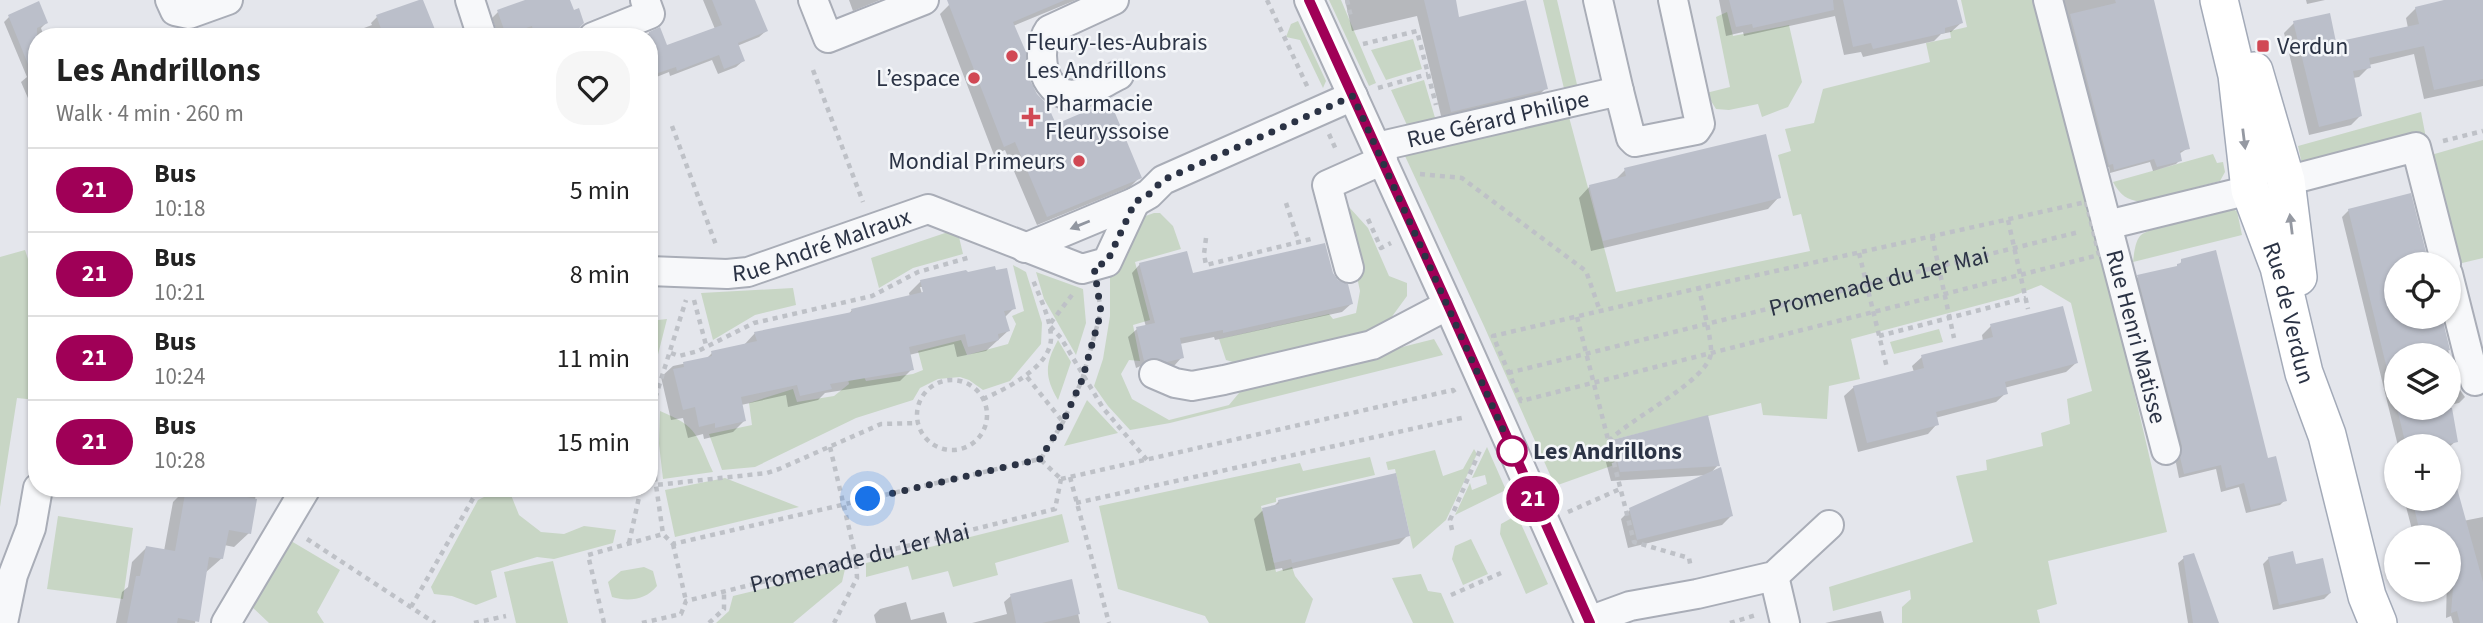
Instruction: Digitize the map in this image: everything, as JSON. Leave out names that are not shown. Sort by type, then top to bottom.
[{"type":"main road","name":"Rue de Verdun","points":[[2219,0],[2236,75],[2250,190],[2279,267],[2304,373],[2327,435],[2367,596],[2378,623]]},
{"type":"main road","name":"Rue de Verdun","points":[[2235,0],[2286,181],[2299,285],[2345,448],[2389,623]]},
{"type":"street","points":[[170,0],[175,11],[190,14],[228,0]]},
{"type":"street","points":[[470,0],[479,28]]},
{"type":"street","points":[[813,0],[828,38],[924,0]]},
{"type":"street","points":[[1114,0],[1049,30],[1043,38],[1041,52],[1042,67],[1050,83],[1063,92],[1077,94],[1119,75]]},
{"type":"street","points":[[1309,0],[1361,93],[1380,154],[1589,622],[1630,606],[1698,594],[1774,576],[1829,525]]},
{"type":"street","name":"Rue Gérard Philipe","points":[[1598,0],[1631,138],[1635,142],[1696,130],[1700,124],[1672,0]]},
{"type":"street","name":"Rue Henri Matisse","points":[[2048,0],[2100,227],[2166,450]]},
{"type":"street","points":[[609,28],[647,7]]},
{"type":"street","name":"Rue Gérard Philipe","points":[[1349,268],[1327,185],[1380,154],[1619,91]]},
{"type":"street","points":[[1023,247],[1135,202],[1149,194],[1163,180],[1361,93]]},
{"type":"street","points":[[2286,181],[2416,147],[2443,252]]},
{"type":"street","points":[[2100,227],[2250,190]]},
{"type":"street","points":[[1094,267],[1107,262],[1135,202]]},
{"type":"street","name":"Rue André Malraux","points":[[658,273],[686,279],[748,272],[928,209],[1082,270],[1094,267]]},
{"type":"street","points":[[1154,374],[1175,383],[1192,386],[1224,380],[1372,345],[1448,305]]},
{"type":"street","points":[[2461,326],[2475,381]]},
{"type":"street","points":[[3,623],[5,590],[31,528],[36,497]]},
{"type":"street","points":[[237,619],[301,497]]},
{"type":"street","points":[[1774,576],[1785,623]]},
{"type":"path","points":[[1361,93],[1428,74],[1417,31],[1363,44]]},
{"type":"path","points":[[813,70],[873,228]]},
{"type":"path","points":[[672,126],[727,274]]},
{"type":"path","points":[[2416,147],[2483,131]]},
{"type":"path","points":[[1412,173],[1462,178],[1587,271],[1600,311]]},
{"type":"path","points":[[2086,202],[2100,227],[2099,255],[1521,401],[1493,336],[2086,202]]},
{"type":"path","points":[[1286,203],[1299,242]]},
{"type":"path","points":[[1366,215],[1381,248],[1398,240]]},
{"type":"path","points":[[2008,219],[2028,309]]},
{"type":"path","name":"Promenade du 1er Mai","points":[[1508,373],[2100,227]]},
{"type":"path","points":[[671,353],[679,356],[698,351],[754,323],[872,296],[918,272],[982,254],[990,234]]},
{"type":"path","points":[[1932,236],[1954,338]]},
{"type":"path","points":[[1206,238],[1206,265],[1313,239]]},
{"type":"path","points":[[983,400],[1027,376],[1051,342],[1049,325],[1023,247]]},
{"type":"path","points":[[1859,253],[1887,368]]},
{"type":"path","points":[[673,544],[1040,459],[1063,422],[1083,374],[1101,312],[1094,267]]},
{"type":"path","points":[[686,279],[706,345]]},
{"type":"path","points":[[658,387],[671,353],[686,279]]},
{"type":"path","points":[[1608,442],[1626,424],[1671,397],[1704,368],[1712,354],[1699,288]]},
{"type":"path","points":[[1879,336],[2025,298]]},
{"type":"path","points":[[1577,317],[1634,542],[1689,558],[1698,594]]},
{"type":"path","points":[[1049,325],[1061,338],[1103,408],[1147,460]]},
{"type":"path","points":[[1027,376],[1063,422]]},
{"type":"path","points":[[957,380],[976,390],[983,400],[987,411],[982,434],[964,449],[940,448],[922,433],[917,412],[926,391],[935,384],[957,380]]},
{"type":"path","points":[[1040,459],[1061,479],[1453,390],[1458,399]]},
{"type":"path","points":[[1462,408],[1471,427]]},
{"type":"path","points":[[1076,503],[1466,417]]},
{"type":"path","points":[[658,485],[766,473],[881,424],[918,423]]},
{"type":"path","points":[[1452,530],[1450,520],[1481,449],[1476,438]]},
{"type":"path","points":[[830,447],[856,558],[857,578],[834,623]]},
{"type":"path","points":[[1070,477],[1109,623]]},
{"type":"path","name":"Promenade du 1er Mai","points":[[645,623],[681,614],[686,601],[1055,509],[1061,479]]},
{"type":"path","points":[[1558,517],[1620,489]]},
{"type":"path","points":[[411,607],[474,497]]},
{"type":"path","points":[[629,543],[639,497]]},
{"type":"path","points":[[658,497],[663,534],[673,544],[686,601]]},
{"type":"path","points":[[285,524],[435,623]]},
{"type":"path","points":[[604,623],[588,555],[663,534]]},
{"type":"path","points":[[1451,595],[1501,573]]},
{"type":"path","points":[[709,623],[724,609],[724,591]]},
{"type":"path","points":[[474,623],[506,616]]},
{"type":"green space","points":[[1329,0],[1341,0],[1376,83],[1369,86]]},
{"type":"green space","points":[[1543,0],[1557,0],[1579,93],[1566,97]]},
{"type":"green space","points":[[1961,0],[2035,0],[2105,267],[2167,532],[2048,561],[2057,604],[2037,610],[2040,623],[1902,623],[1902,607],[1911,599],[1910,590],[1833,611],[1829,587],[1973,542],[1956,476],[1987,470],[1986,460],[2043,446],[2041,433],[2070,424],[2067,399],[2092,391],[2071,303],[2041,285],[2013,296],[1851,339],[1860,379],[1829,386],[1827,419],[1763,415],[1761,403],[1612,440],[1614,465],[1555,486],[1405,156],[1569,117],[1616,292],[1810,251],[1801,214],[1793,216],[1778,155],[1791,151],[1785,129],[1814,123],[1823,89],[1930,62],[1926,43],[1951,38],[1950,31],[1967,27]]},
{"type":"green space","points":[[1727,12],[1733,36],[1789,25],[1802,82],[1788,107],[1762,117],[1758,104],[1729,110],[1716,109],[1706,93],[1730,87],[1716,17]]},
{"type":"green space","points":[[1298,21],[1326,81],[1323,88],[1300,40],[1286,37],[1291,24]]},
{"type":"green space","points":[[1413,39],[1422,69],[1386,80],[1371,50]]},
{"type":"green space","points":[[1424,80],[1438,128],[1411,134],[1391,90]]},
{"type":"green space","points":[[2421,112],[2426,138],[2303,169],[2298,146]]},
{"type":"green space","points":[[2483,140],[2483,258],[2461,263],[2461,252],[2455,252],[2431,155]]},
{"type":"green space","points":[[2213,154],[2217,163],[2223,162],[2225,172],[2220,181],[2141,202],[2124,196],[2113,182]]},
{"type":"green space","points":[[1340,197],[1368,228],[1389,276],[1407,283],[1407,296],[1388,322],[1364,339],[1240,364],[1226,360],[1219,339],[1329,314],[1333,319],[1356,313],[1360,291]]},
{"type":"green space","points":[[2229,208],[2237,211],[2242,235],[2133,262],[2137,241],[2146,232]]},
{"type":"green space","points":[[1160,213],[1173,226],[1181,249],[1135,262],[1150,320],[1133,325],[1140,361],[1129,360],[1121,374],[1132,399],[1169,420],[1229,405],[1244,387],[1434,339],[1443,355],[1170,423],[1130,430],[1094,386],[1103,359],[1110,316],[1110,272],[1140,218]]},
{"type":"green space","points":[[948,232],[959,237],[963,254],[913,268],[879,288],[871,258]]},
{"type":"green space","points":[[25,250],[28,259],[28,399],[17,398],[0,507],[0,257]]},
{"type":"green space","points":[[1013,265],[1026,272],[1042,323],[1041,344],[1010,381],[983,390],[960,377],[938,379],[920,388],[913,400],[856,418],[755,467],[722,470],[709,434],[752,425],[749,403],[793,389],[797,402],[834,396],[849,384],[846,369],[858,365],[866,381],[913,374],[923,370],[918,351],[961,340],[967,355],[1008,344],[1016,324],[1012,316],[1024,311]]},
{"type":"green space","points":[[1036,272],[1083,289],[1086,323],[1076,355],[1044,299]]},
{"type":"green space","points":[[793,288],[796,305],[755,315],[713,340],[701,293]]},
{"type":"green space","points":[[667,319],[658,354],[658,320]]},
{"type":"green space","points":[[1939,329],[1943,342],[1894,354],[1890,342]]},
{"type":"green space","points":[[1058,340],[1071,362],[1058,400],[1050,384],[1048,370]]},
{"type":"green space","points":[[1087,400],[1118,433],[1064,446]]},
{"type":"green space","points":[[660,411],[682,422],[695,434],[713,472],[663,479],[659,444]]},
{"type":"green space","points":[[1487,447],[1506,490],[1455,515],[1470,483],[1472,490],[1487,484],[1485,475],[1472,478]]},
{"type":"green space","points":[[1474,449],[1477,454],[1446,520],[1413,549],[1395,469],[1388,470],[1386,462],[1435,450],[1443,476],[1463,469]]},
{"type":"green space","points":[[1370,457],[1375,475],[1276,498],[1276,502],[1261,506],[1276,572],[1292,567],[1295,576],[1313,599],[1305,623],[1209,623],[1205,616],[1118,589],[1099,506],[1300,463],[1303,471]]},
{"type":"green space","points":[[725,478],[799,507],[675,537],[665,490]]},
{"type":"green space","points":[[484,497],[512,497],[519,515],[541,532],[564,534],[584,526],[616,530],[613,543],[554,559],[537,557],[491,571],[497,597],[476,605],[452,596],[434,594],[431,587],[478,500]]},
{"type":"green space","points":[[1062,514],[1069,542],[995,563],[998,575],[953,587],[948,571],[912,580],[908,566],[866,577],[866,563]]},
{"type":"green space","points":[[1517,515],[1548,584],[1526,594],[1500,534],[1501,524]]},
{"type":"green space","points":[[58,516],[133,528],[123,599],[47,589]]},
{"type":"green space","points":[[286,538],[340,570],[317,612],[324,623],[269,623],[251,606]]},
{"type":"green space","points":[[1471,539],[1488,574],[1463,585],[1452,559],[1455,546]]},
{"type":"green space","points":[[553,561],[568,623],[516,623],[504,572]]},
{"type":"green space","points":[[644,567],[653,571],[657,586],[653,591],[636,599],[612,597],[608,582],[621,571]]},
{"type":"green space","points":[[845,569],[842,582],[793,623],[716,623],[729,611],[733,596]]},
{"type":"green space","points":[[1421,574],[1428,591],[1441,593],[1454,623],[1413,623],[1392,578]]},
{"type":"building","points":[[423,0],[434,28],[381,28],[376,15]]},
{"type":"building","points":[[525,0],[570,0],[574,10],[579,8],[584,23],[580,28],[503,28],[497,10]]},
{"type":"building","points":[[712,0],[755,0],[768,31],[738,43],[745,61],[724,69],[719,55],[677,71],[676,67],[658,73],[658,28],[660,27],[667,45],[722,25]]},
{"type":"building","points":[[947,0],[1065,0],[1013,22],[1026,52],[1030,80],[1037,94],[1047,104],[1056,124],[1110,101],[1142,178],[1047,217],[1015,142],[1004,147]]},
{"type":"building","points":[[1424,0],[1456,0],[1459,17],[1526,0],[1548,89],[1451,112]]},
{"type":"building","points":[[1729,0],[1833,0],[1834,10],[1753,28],[1752,24],[1736,27]]},
{"type":"building","points":[[1843,0],[1957,0],[1963,23],[1945,28],[1945,33],[1873,49],[1871,43],[1853,47]]},
{"type":"building","points":[[2115,0],[2154,0],[2190,149],[2180,151],[2182,161],[2157,167],[2154,159],[2114,170],[2113,164],[2109,165],[2070,14],[2116,3]]},
{"type":"building","points":[[2444,0],[2483,0],[2483,79],[2434,90],[2424,46],[2369,58],[2371,68],[2353,71],[2362,116],[2319,127],[2293,21],[2330,13],[2336,42],[2419,24],[2415,7]]},
{"type":"building","points":[[39,1],[48,23],[37,28],[28,28],[28,64],[8,15]]},
{"type":"building","points":[[1766,134],[1781,198],[1603,241],[1589,185],[1626,176],[1624,168]]},
{"type":"building","points":[[2411,193],[2426,252],[2384,252],[2384,329],[2445,329],[2448,343],[2384,343],[2384,357],[2348,209]]},
{"type":"building","points":[[1325,243],[1333,273],[1338,280],[1348,284],[1353,304],[1223,333],[1223,330],[1180,338],[1184,358],[1167,362],[1153,358],[1144,361],[1136,327],[1155,323],[1139,263],[1187,251],[1193,273]]},
{"type":"building","points":[[2216,250],[2268,458],[2276,456],[2287,501],[2251,510],[2244,483],[2226,488],[2221,465],[2184,474],[2180,457],[2182,446],[2137,275],[2177,266],[2181,259]]},
{"type":"building","points":[[995,266],[996,270],[1007,268],[1016,309],[1004,311],[1010,331],[998,334],[999,340],[968,347],[965,334],[909,347],[914,370],[830,384],[832,389],[800,396],[797,385],[741,397],[746,421],[715,428],[715,423],[699,427],[695,407],[683,410],[673,369],[684,367],[683,362],[712,356],[711,351],[757,341],[754,332],[852,312],[851,309],[923,292],[920,280]]},
{"type":"building","points":[[2063,306],[2078,363],[2005,382],[2008,394],[1936,412],[1939,425],[1867,443],[1853,386],[1924,368],[1921,355],[1993,337],[1990,324]]},
{"type":"building","points":[[1708,415],[1720,466],[1620,472],[1612,440]]},
{"type":"building","points":[[2400,420],[2454,420],[2457,434],[2403,434]]},
{"type":"building","points":[[1721,467],[1733,516],[1637,540],[1629,508]]},
{"type":"building","points":[[1396,473],[1410,536],[1292,563],[1291,559],[1274,563],[1262,508],[1279,504],[1278,500]]},
{"type":"building","points":[[184,497],[257,499],[251,534],[229,530],[223,559],[209,557],[199,622],[178,618],[177,623],[127,623],[136,576],[140,576],[146,546],[175,551]]},
{"type":"building","points":[[2461,502],[2483,582],[2483,623],[2460,623],[2457,611],[2451,613],[2452,602],[2461,602],[2461,525],[2418,525],[2415,511],[2461,511]]},
{"type":"building","points":[[2293,551],[2296,564],[2323,558],[2331,593],[2279,605],[2268,557]]},
{"type":"building","points":[[2194,553],[2219,623],[2193,623],[2183,556]]},
{"type":"building","points":[[1072,579],[1080,614],[1042,623],[1016,623],[1010,594]]},
{"type":"bus line","name":"21","points":[[1309,0],[1590,623]]},
{"type":"place","name":"Verdun","points":[[2263,46]]},
{"type":"place","name":"Fleury-les-Aubrais Les Andrillons","points":[[1012,56]]},
{"type":"place","name":"L’espace","points":[[974,78]]},
{"type":"place","name":"Pharmacie Fleuryssoise","points":[[1031,117]]},
{"type":"place","name":"Mondial Primeurs","points":[[1079,161]]},
{"type":"place","name":"Les Andrillons","points":[[1512,451]]},
{"type":"route","points":[[868,499],[1040,459],[1063,422],[1082,380],[1101,312],[1094,267],[1107,262],[1135,202],[1149,194],[1163,180],[1353,96],[1514,454],[1512,451]]}]
